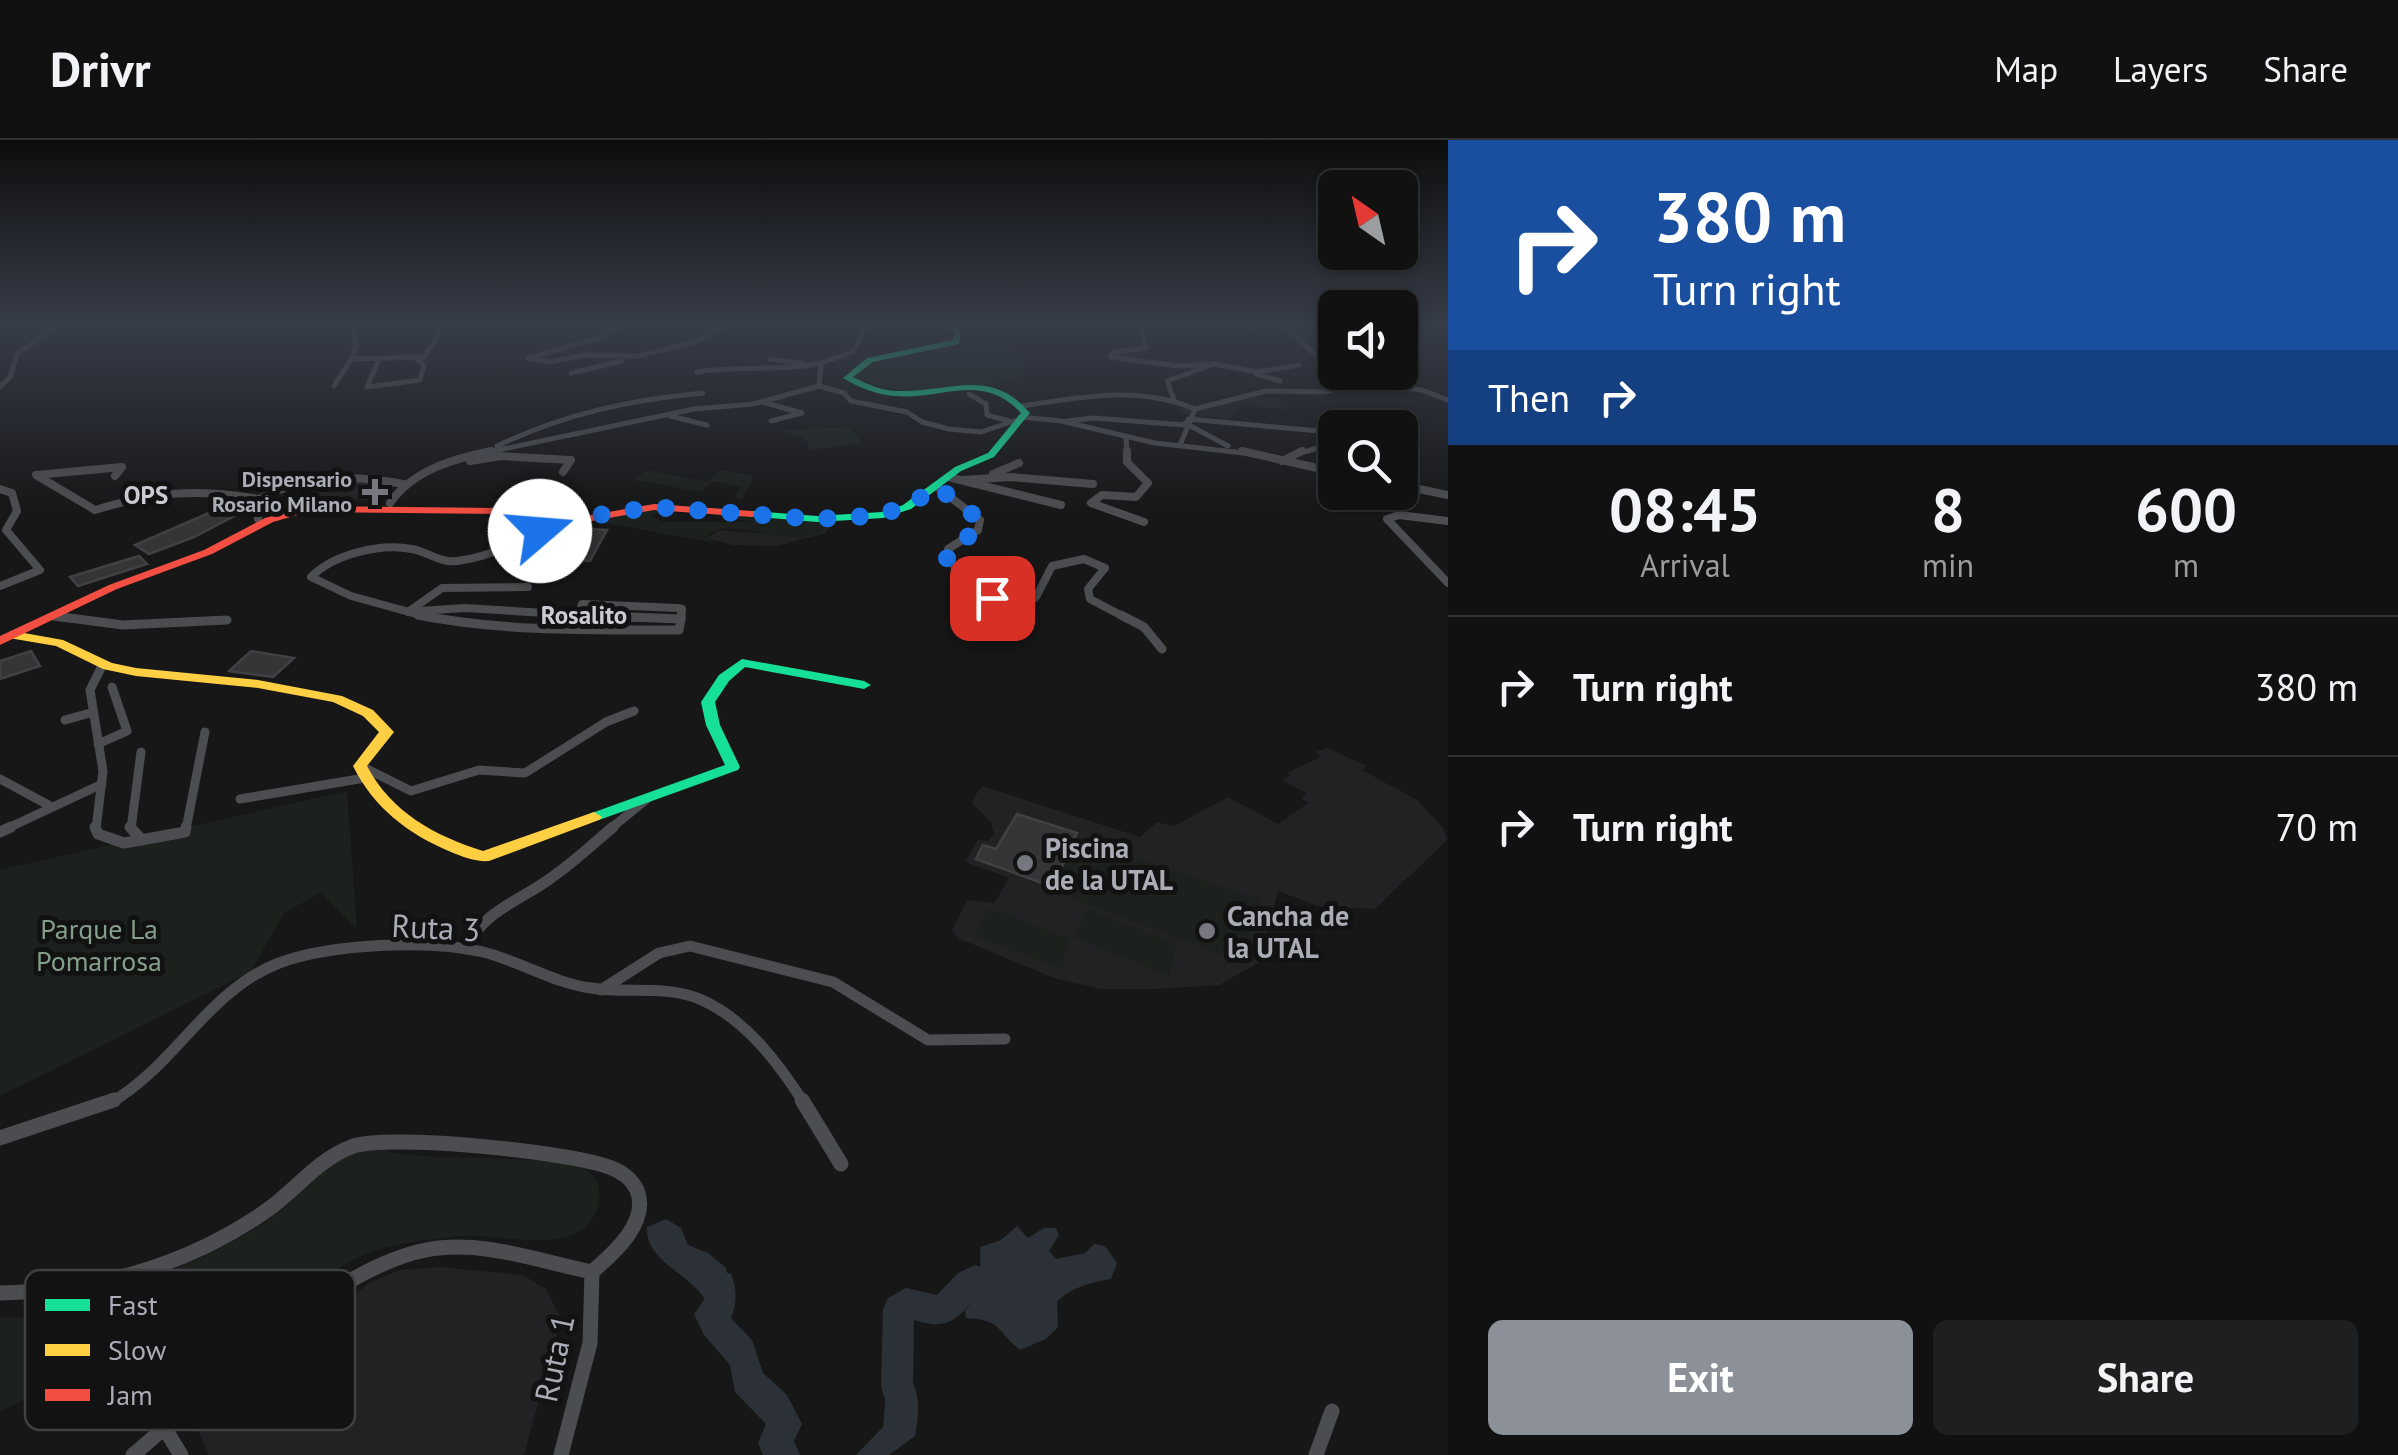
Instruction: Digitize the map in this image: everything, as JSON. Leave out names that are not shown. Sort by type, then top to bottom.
[{"type":"street","points":[[390,503],[404,484],[440,463],[669,415],[761,402],[819,386]]},
{"type":"street","points":[[821,386],[844,393],[852,402],[906,412],[942,428],[982,432],[1019,415],[1101,396],[1174,400],[1194,409],[1266,391],[1331,390]]},
{"type":"street","points":[[872,386],[895,394],[984,386]]},
{"type":"street","points":[[989,386],[1008,394],[1019,415]]},
{"type":"street","points":[[1169,386],[1174,400]]},
{"type":"street","points":[[490,452],[538,426],[668,390]]},
{"type":"street","points":[[1418,390],[1448,396]]},
{"type":"street","points":[[618,406],[702,393]]},
{"type":"street","points":[[969,394],[986,404],[986,414],[1048,418],[1126,438],[1233,449],[1318,468]]},
{"type":"street","points":[[761,402],[802,413],[771,420]]},
{"type":"street","points":[[1180,446],[1194,409]]},
{"type":"street","points":[[669,415],[707,425]]},
{"type":"street","points":[[4,636],[102,586],[203,549],[258,520],[320,504],[390,503],[567,518],[654,507],[816,519],[870,516],[908,507],[991,455],[1019,415]]},
{"type":"street","points":[[1061,421],[1092,418],[1318,431]]},
{"type":"street","points":[[676,434],[681,421]]},
{"type":"street","points":[[1186,422],[1233,449]]},
{"type":"street","points":[[1126,438],[1127,462],[1148,483],[1136,497],[1102,495],[1091,504],[1144,522]]},
{"type":"street","points":[[510,441],[524,446]]},
{"type":"street","points":[[1282,460],[1318,448]]},
{"type":"street","points":[[505,449],[470,460],[502,456],[571,460],[562,472]]},
{"type":"street","points":[[949,481],[993,474],[1020,462]]},
{"type":"street","points":[[115,476],[122,467],[54,470],[36,476],[96,510],[149,494],[204,490],[259,499],[344,477],[404,484]]},
{"type":"street","points":[[993,474],[1046,484],[1092,484]]},
{"type":"street","points":[[949,481],[1060,505]]},
{"type":"street","points":[[949,481],[980,520],[978,530],[948,550],[947,559],[955,571],[992,598],[1011,607],[1028,606],[1036,599],[1040,578],[1050,566],[1062,560],[1097,562],[1105,568],[1104,575],[1088,589],[1090,598],[1144,628],[1162,649]]},
{"type":"street","points":[[1418,488],[1448,495]]},
{"type":"street","points":[[0,489],[12,493],[17,511],[6,530],[40,570],[0,586]]},
{"type":"street","points":[[258,520],[259,499]]},
{"type":"street","points":[[4,636],[208,552],[269,520],[307,509],[501,511],[567,518]]},
{"type":"street","points":[[1448,521],[1399,515],[1387,518],[1448,583]]},
{"type":"street","points":[[408,612],[466,608],[578,614],[582,604],[678,608],[682,619],[679,630],[584,630],[436,619],[408,612],[348,595],[311,577],[330,564],[390,550],[410,548],[430,560],[461,561],[567,518]]},
{"type":"street","points":[[408,612],[442,588],[528,587]]},
{"type":"street","points":[[54,616],[123,625],[227,620]]},
{"type":"street","points":[[4,636],[56,642],[103,664],[297,689],[340,701],[375,718],[387,732],[362,772]]},
{"type":"street","points":[[362,772],[411,823],[468,854],[504,854],[553,828],[733,767],[709,724],[709,708],[712,694],[742,663],[864,685]]},
{"type":"street","points":[[103,664],[89,686],[102,784],[94,826],[108,840],[124,843],[185,832],[206,732]]},
{"type":"street","points":[[98,744],[128,731],[112,687]]},
{"type":"street","points":[[240,799],[362,772],[412,791],[470,771],[489,769],[514,776],[538,768],[605,720],[634,712]]},
{"type":"street","points":[[64,720],[90,713]]},
{"type":"street","points":[[141,752],[130,825],[131,832],[142,840]]},
{"type":"street","points":[[0,779],[52,808]]},
{"type":"street","points":[[0,832],[102,784]]},
{"type":"street","points":[[466,949],[473,933],[492,914],[550,879],[647,799]]},
{"type":"street","points":[[601,990],[659,953],[690,946],[833,982],[928,1040],[1005,1039]]},
{"type":"street","name":"Ruta 3","points":[[0,1138],[122,1096],[211,1010],[273,965],[328,953],[466,949],[525,966],[568,985],[601,990],[676,990],[709,1003],[774,1065],[841,1164]]},
{"type":"street","points":[[139,1270],[258,1217],[312,1169],[340,1151],[369,1142],[562,1158],[620,1170],[633,1183],[641,1204],[637,1219],[612,1255],[592,1272],[474,1250],[426,1250],[378,1264],[355,1279]]},
{"type":"street","name":"Ruta 1","points":[[561,1455],[592,1353],[596,1309],[592,1272]]},
{"type":"street","points":[[0,1294],[25,1293]]},
{"type":"street","points":[[1316,1455],[1332,1412]]},
{"type":"street","points":[[133,1455],[163,1430]]},
{"type":"street","points":[[166,1430],[180,1455]]},
{"type":"shaded area","points":[[331,480],[391,486],[384,499],[308,503],[307,488],[300,487]]},
{"type":"shaded area","points":[[833,522],[826,533],[777,546],[733,545],[706,538],[720,530],[804,537]]},
{"type":"shaded area","points":[[1327,748],[1367,766],[1362,770],[1417,800],[1444,829],[1447,840],[1375,909],[1318,906],[1278,891],[1260,962],[1219,985],[1101,989],[1054,978],[960,939],[952,930],[967,900],[994,903],[1009,878],[965,862],[978,839],[987,842],[994,835],[991,822],[971,802],[982,786],[1140,837],[1157,822],[1174,826],[1228,797],[1278,824],[1308,803],[1302,799],[1306,793],[1282,780],[1290,775],[1286,773],[1321,757],[1315,752]]},
{"type":"shaded area","points":[[666,1219],[681,1228],[688,1245],[708,1253],[726,1268],[728,1285],[719,1309],[710,1314],[698,1291],[655,1252],[649,1240],[647,1227]]},
{"type":"shaded area","points":[[1017,1226],[1028,1238],[1044,1228],[1056,1228],[1059,1235],[1049,1251],[1056,1259],[1085,1253],[1094,1244],[1105,1246],[1117,1263],[1111,1279],[1082,1286],[1062,1297],[1057,1302],[1058,1327],[1046,1339],[1020,1350],[998,1327],[966,1318],[965,1311],[981,1291],[980,1247],[1001,1240]]},
{"type":"shaded area","points":[[439,1267],[523,1275],[546,1289],[561,1319],[524,1455],[208,1455],[198,1430],[355,1430],[355,1294],[370,1282],[400,1270]]},
{"type":"shaded area","points":[[896,1360],[917,1395],[915,1436],[889,1455],[856,1455],[883,1427],[888,1371]]},
{"type":"green space","points":[[882,386],[978,386],[935,390]]},
{"type":"green space","points":[[1249,394],[1285,401],[1289,409],[1243,406],[1229,419],[1179,413],[1184,407]]},
{"type":"green space","points":[[849,427],[863,443],[811,450],[804,438],[780,430]]},
{"type":"green space","points":[[647,470],[707,482],[721,470],[754,476],[742,500],[734,496],[741,487],[714,481],[701,492],[635,480]]},
{"type":"green space","points":[[648,509],[683,510],[650,515],[664,522],[752,522],[688,510],[829,522],[817,533],[802,537],[734,529],[719,530],[705,537],[716,543],[583,519]]},
{"type":"green space","name":"Parque La Pomarrosa","points":[[347,791],[357,929],[321,893],[285,912],[250,972],[0,1096],[0,870]]},
{"type":"green space","name":"Cancha de la UTAL","points":[[1076,838],[1260,900],[1246,963],[1051,891]]},
{"type":"green space","points":[[989,908],[1070,939],[1061,969],[975,936]]},
{"type":"green space","name":"Cancha de la UTAL","points":[[1087,909],[1176,944],[1169,976],[1075,938]]},
{"type":"green space","points":[[380,1149],[402,1154],[575,1166],[595,1179],[599,1187],[598,1204],[592,1220],[580,1231],[549,1240],[468,1236],[431,1239],[369,1253],[336,1270],[172,1270],[260,1226],[327,1168],[359,1153]]},
{"type":"green space","points":[[0,1317],[25,1317],[25,1400],[0,1411]]},
{"type":"building","points":[[232,503],[245,505],[244,511],[194,537],[149,554],[135,545]]},
{"type":"building","points":[[566,528],[607,530],[590,561],[509,554]]},
{"type":"building","points":[[139,556],[147,564],[78,586],[70,577]]},
{"type":"building","points":[[31,651],[40,666],[0,679],[0,661]]},
{"type":"building","points":[[251,651],[294,658],[273,677],[229,671]]},
{"type":"building","points":[[1017,814],[1077,833],[1053,887],[976,859],[983,845],[996,849]]},
{"type":"waterway","points":[[897,1387],[899,1309],[906,1303],[943,1308],[975,1280],[1003,1287]]},
{"type":"waterway","points":[[720,1285],[719,1309],[710,1314],[745,1359],[747,1380],[775,1407],[785,1424],[775,1443],[783,1455]]},
{"type":"traffic: fast","points":[[752,514],[817,519],[883,515],[907,507],[958,469],[991,455],[1026,413],[1000,391],[984,388],[893,394],[867,386]]},
{"type":"traffic: fast","points":[[594,817],[733,767],[713,725],[708,702],[724,678],[742,663],[864,685]]},
{"type":"traffic: slow","points":[[13,635],[59,643],[108,666],[258,684],[337,699],[368,713],[387,732],[360,766],[381,799],[428,835],[483,857],[594,817]]},
{"type":"traffic: jam","points":[[0,641],[113,587],[208,552],[269,520],[307,509],[501,511],[569,522],[654,507],[752,514]]},
{"type":"place","name":"Dispensario Rosario Milano","points":[[375,492]]},
{"type":"place","name":"Piscina de la UTAL","points":[[1025,863]]},
{"type":"place","name":"Cancha de la UTAL","points":[[1207,931]]},
{"type":"district","name":"OPS","points":[[146,495]]},
{"type":"district","name":"Rosalito","points":[[584,615]]},
{"type":"route","points":[[540,531],[557,521],[654,507],[816,519],[870,516],[908,507],[936,486],[980,520],[978,530],[948,550],[947,559],[955,571],[992,598]]}]
